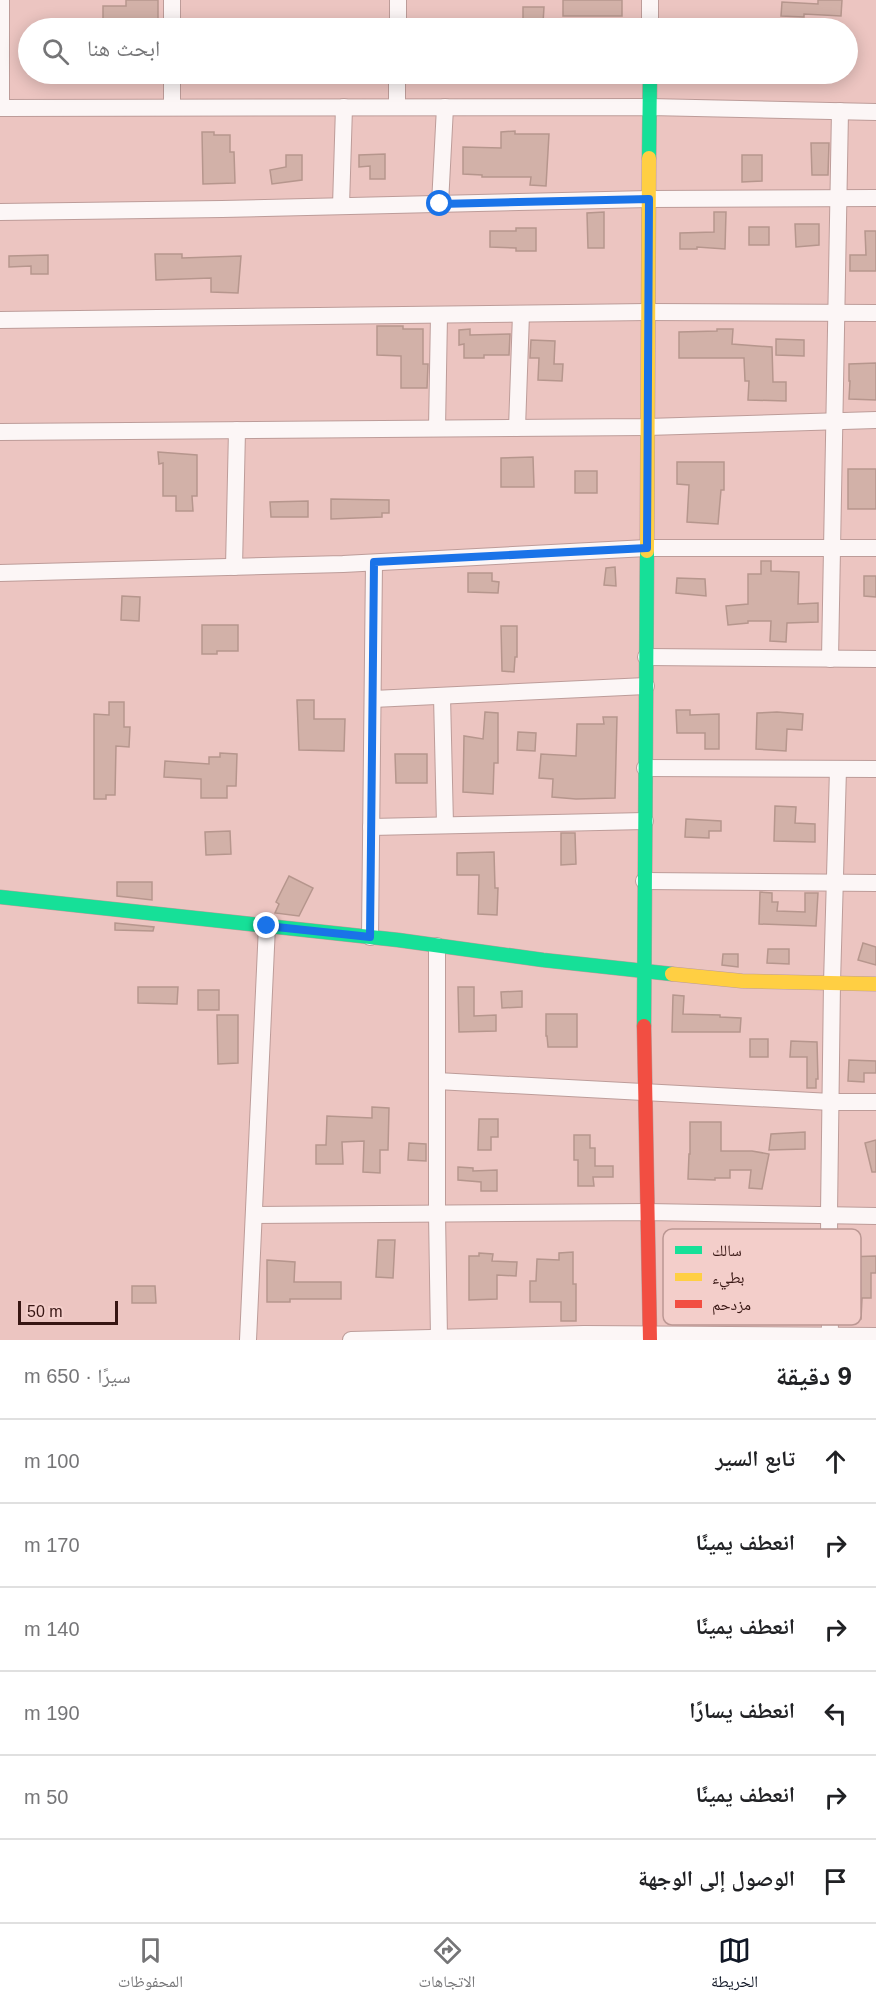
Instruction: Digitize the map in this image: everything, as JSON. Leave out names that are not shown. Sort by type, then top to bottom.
[{"type":"street","points":[[1,0],[1,108],[650,107],[876,112]]},
{"type":"street","points":[[172,0],[172,18]]},
{"type":"street","points":[[398,0],[398,18]]},
{"type":"street","points":[[650,0],[650,18]]},
{"type":"street","points":[[172,84],[172,107]]},
{"type":"street","points":[[397,84],[397,107]]},
{"type":"street","points":[[650,84],[644,881],[644,1092],[650,1337]]},
{"type":"street","points":[[341,206],[344,107]]},
{"type":"street","points":[[440,204],[445,107]]},
{"type":"street","points":[[830,659],[840,111]]},
{"type":"street","points":[[0,212],[649,199],[876,198]]},
{"type":"street","points":[[0,320],[648,312],[876,313]]},
{"type":"street","points":[[518,428],[521,314]]},
{"type":"street","points":[[437,428],[439,315]]},
{"type":"street","points":[[0,432],[518,428],[876,420]]},
{"type":"street","points":[[234,567],[237,430]]},
{"type":"street","points":[[0,573],[374,562],[647,548],[876,548]]},
{"type":"street","points":[[370,937],[374,562]]},
{"type":"street","points":[[646,657],[876,659]]},
{"type":"street","points":[[373,699],[646,686]]},
{"type":"street","points":[[442,696],[445,825]]},
{"type":"street","points":[[645,768],[876,769]]},
{"type":"street","points":[[829,1229],[832,983],[838,769]]},
{"type":"street","points":[[371,827],[645,821]]},
{"type":"street","points":[[644,881],[876,883]]},
{"type":"street","points":[[0,897],[370,937],[507,956],[742,981],[876,984]]},
{"type":"street","points":[[248,1340],[267,926]]},
{"type":"street","points":[[437,946],[437,1214],[440,1338]]},
{"type":"street","points":[[437,1081],[831,1102],[876,1102]]},
{"type":"street","points":[[254,1215],[646,1212],[876,1216]]},
{"type":"street","points":[[351,1340],[876,1336]]},
{"type":"building","points":[[126,0],[158,0],[158,18],[103,18],[103,6],[126,6]]},
{"type":"building","points":[[563,0],[622,0],[622,16],[563,16]]},
{"type":"building","points":[[818,0],[842,0],[841,16],[804,14],[804,17],[781,16],[782,2],[818,4]]},
{"type":"building","points":[[523,7],[544,7],[543,18],[523,18]]},
{"type":"building","points":[[515,131],[515,134],[549,134],[546,186],[530,185],[531,177],[482,177],[482,175],[463,174],[463,147],[501,148],[501,132]]},
{"type":"building","points":[[202,132],[230,135],[230,152],[234,152],[235,183],[203,184]]},
{"type":"building","points":[[811,143],[829,143],[828,175],[812,175]]},
{"type":"building","points":[[385,154],[385,179],[370,179],[370,166],[359,167],[359,155]]},
{"type":"building","points":[[286,155],[302,155],[302,180],[272,184],[270,170],[286,167]]},
{"type":"building","points":[[742,155],[762,155],[762,181],[742,182]]},
{"type":"building","points":[[604,212],[604,248],[588,248],[587,213]]},
{"type":"building","points":[[714,212],[726,212],[725,249],[697,247],[697,249],[680,249],[680,233],[714,232]]},
{"type":"building","points":[[795,224],[819,224],[819,245],[796,247]]},
{"type":"building","points":[[749,227],[769,227],[769,245],[749,245]]},
{"type":"building","points":[[516,228],[536,228],[536,251],[490,247],[490,231],[516,231]]},
{"type":"building","points":[[865,231],[876,231],[876,271],[850,271],[850,255],[866,255]]},
{"type":"building","points":[[155,254],[182,254],[182,258],[241,256],[238,293],[211,292],[211,278],[156,280]]},
{"type":"building","points":[[48,255],[48,274],[31,274],[31,266],[9,267],[9,256]]},
{"type":"building","points":[[377,326],[423,329],[423,364],[428,364],[427,388],[401,388],[401,356],[377,355]]},
{"type":"building","points":[[470,329],[470,335],[510,334],[509,355],[464,358],[464,344],[459,345],[459,330]]},
{"type":"building","points":[[717,329],[733,329],[732,344],[772,347],[773,382],[786,382],[786,401],[748,400],[749,381],[745,381],[744,358],[679,358],[679,332],[717,331]]},
{"type":"building","points":[[776,339],[804,340],[804,356],[776,355]]},
{"type":"building","points":[[531,340],[555,341],[554,364],[563,364],[562,381],[538,380],[539,358],[530,358]]},
{"type":"building","points":[[876,363],[876,400],[849,399],[849,364]]},
{"type":"building","points":[[158,452],[197,455],[197,496],[192,496],[193,511],[176,511],[176,496],[163,496],[163,463],[159,464]]},
{"type":"building","points":[[533,457],[534,487],[501,487],[501,458]]},
{"type":"building","points":[[677,462],[724,462],[724,490],[721,490],[718,524],[687,522],[689,485],[677,484]]},
{"type":"building","points":[[848,469],[876,469],[876,509],[848,509]]},
{"type":"building","points":[[575,471],[597,471],[597,493],[575,493]]},
{"type":"building","points":[[331,499],[389,500],[389,513],[382,513],[382,517],[331,519]]},
{"type":"building","points":[[308,501],[308,517],[271,517],[270,502]]},
{"type":"building","points":[[761,561],[771,561],[771,571],[799,572],[798,604],[818,603],[818,622],[787,623],[786,642],[770,641],[771,621],[748,621],[748,623],[728,625],[726,606],[748,604],[748,574],[761,574]]},
{"type":"building","points":[[615,567],[616,586],[604,585],[606,568]]},
{"type":"building","points":[[468,573],[492,573],[492,581],[499,582],[498,593],[468,592]]},
{"type":"building","points":[[864,576],[876,576],[876,597],[864,596]]},
{"type":"building","points":[[677,578],[705,579],[706,596],[676,593]]},
{"type":"building","points":[[122,596],[140,597],[139,621],[121,620]]},
{"type":"building","points":[[202,625],[238,625],[238,651],[202,654]]},
{"type":"building","points":[[501,626],[517,626],[517,657],[515,657],[514,672],[502,671]]},
{"type":"building","points":[[297,700],[314,700],[314,719],[345,719],[344,751],[299,750]]},
{"type":"building","points":[[109,702],[124,702],[124,727],[130,727],[129,747],[116,746],[115,795],[106,795],[106,799],[94,799],[94,714],[109,715]]},
{"type":"building","points":[[676,710],[690,710],[690,715],[719,714],[719,749],[705,749],[705,733],[677,733]]},
{"type":"building","points":[[485,712],[498,713],[498,763],[494,763],[493,794],[463,792],[464,736],[483,739]]},
{"type":"building","points":[[757,713],[803,714],[802,730],[787,729],[786,751],[756,749]]},
{"type":"building","points":[[603,717],[617,717],[615,798],[552,797],[553,779],[539,778],[541,754],[576,756],[577,724],[604,724]]},
{"type":"building","points":[[518,732],[536,733],[535,751],[517,750]]},
{"type":"building","points":[[220,753],[237,754],[236,786],[227,786],[227,798],[201,798],[201,779],[164,777],[165,761],[209,764],[209,757],[220,757]]},
{"type":"building","points":[[395,754],[427,754],[427,783],[396,783]]},
{"type":"building","points":[[775,806],[796,807],[795,823],[815,824],[815,842],[774,841]]},
{"type":"building","points":[[686,819],[721,821],[721,831],[709,831],[709,838],[685,837]]},
{"type":"building","points":[[230,831],[231,854],[206,855],[205,832]]},
{"type":"building","points":[[561,833],[575,833],[576,864],[561,865]]},
{"type":"building","points":[[494,852],[495,888],[498,888],[497,915],[478,914],[479,875],[457,875],[457,853]]},
{"type":"building","points":[[289,876],[313,888],[299,916],[275,913],[279,904],[276,902]]},
{"type":"building","points":[[117,882],[152,882],[152,900],[117,896]]},
{"type":"building","points":[[760,892],[772,893],[772,902],[778,902],[777,911],[805,912],[805,893],[818,893],[816,926],[759,924]]},
{"type":"building","points":[[115,923],[154,927],[153,931],[115,930]]},
{"type":"building","points":[[863,943],[876,947],[876,965],[858,960]]},
{"type":"building","points":[[768,949],[789,949],[789,964],[767,963]]},
{"type":"building","points":[[723,954],[738,954],[738,967],[722,965]]},
{"type":"building","points":[[138,987],[178,987],[177,1004],[138,1003]]},
{"type":"building","points":[[458,987],[474,987],[474,1016],[496,1015],[496,1031],[459,1032]]},
{"type":"building","points":[[198,990],[219,990],[219,1010],[198,1010]]},
{"type":"building","points":[[522,991],[522,1007],[502,1008],[501,992]]},
{"type":"building","points":[[673,995],[684,996],[683,1014],[741,1018],[740,1032],[672,1032]]},
{"type":"building","points":[[546,1014],[577,1014],[577,1047],[548,1047]]},
{"type":"building","points":[[217,1015],[238,1015],[238,1063],[218,1064]]},
{"type":"building","points":[[750,1039],[768,1039],[768,1057],[750,1057]]},
{"type":"building","points":[[791,1041],[817,1042],[818,1079],[816,1079],[816,1088],[807,1088],[807,1057],[790,1057]]},
{"type":"building","points":[[849,1060],[876,1061],[876,1073],[864,1073],[864,1082],[848,1081]]},
{"type":"building","points":[[372,1107],[389,1108],[388,1150],[380,1150],[380,1173],[363,1172],[364,1141],[342,1142],[343,1164],[316,1164],[316,1145],[326,1145],[327,1116],[372,1118]]},
{"type":"building","points":[[479,1119],[498,1119],[498,1137],[491,1137],[491,1150],[478,1150]]},
{"type":"building","points":[[690,1122],[721,1122],[721,1151],[752,1151],[769,1154],[762,1189],[749,1188],[751,1170],[730,1170],[730,1178],[688,1179]]},
{"type":"building","points":[[805,1132],[805,1149],[769,1150],[771,1134]]},
{"type":"building","points":[[574,1135],[590,1135],[590,1148],[595,1148],[595,1166],[613,1166],[613,1177],[593,1177],[594,1186],[578,1186],[578,1160],[574,1160]]},
{"type":"building","points":[[876,1140],[876,1172],[872,1172],[865,1143]]},
{"type":"building","points":[[409,1143],[426,1144],[426,1161],[408,1160]]},
{"type":"building","points":[[458,1167],[473,1168],[473,1171],[497,1170],[497,1191],[481,1191],[481,1182],[458,1180]]},
{"type":"building","points":[[378,1240],[395,1240],[393,1278],[376,1277]]},
{"type":"building","points":[[573,1252],[576,1321],[561,1321],[561,1302],[530,1302],[530,1281],[536,1281],[537,1259],[559,1260],[559,1253]]},
{"type":"building","points":[[479,1253],[493,1254],[492,1261],[517,1262],[516,1276],[497,1275],[497,1299],[469,1300],[469,1256],[479,1256]]},
{"type":"building","points":[[861,1256],[876,1256],[876,1273],[871,1273],[871,1298],[862,1298],[861,1319]]},
{"type":"building","points":[[267,1260],[295,1262],[294,1282],[341,1282],[341,1299],[290,1299],[290,1302],[267,1302]]},
{"type":"building","points":[[132,1286],[155,1286],[156,1303],[132,1303]]},
{"type":"traffic: fast","points":[[649,158],[650,84]]},
{"type":"traffic: fast","points":[[644,1026],[647,551]]},
{"type":"traffic: fast","points":[[0,897],[398,940],[543,960],[672,974]]},
{"type":"traffic: slow","points":[[647,551],[649,158]]},
{"type":"traffic: slow","points":[[672,974],[742,981],[876,984]]},
{"type":"traffic: jam","points":[[644,1026],[650,1340]]},
{"type":"route","points":[[267,926],[370,937],[374,562],[647,548],[649,199],[440,204]]}]
